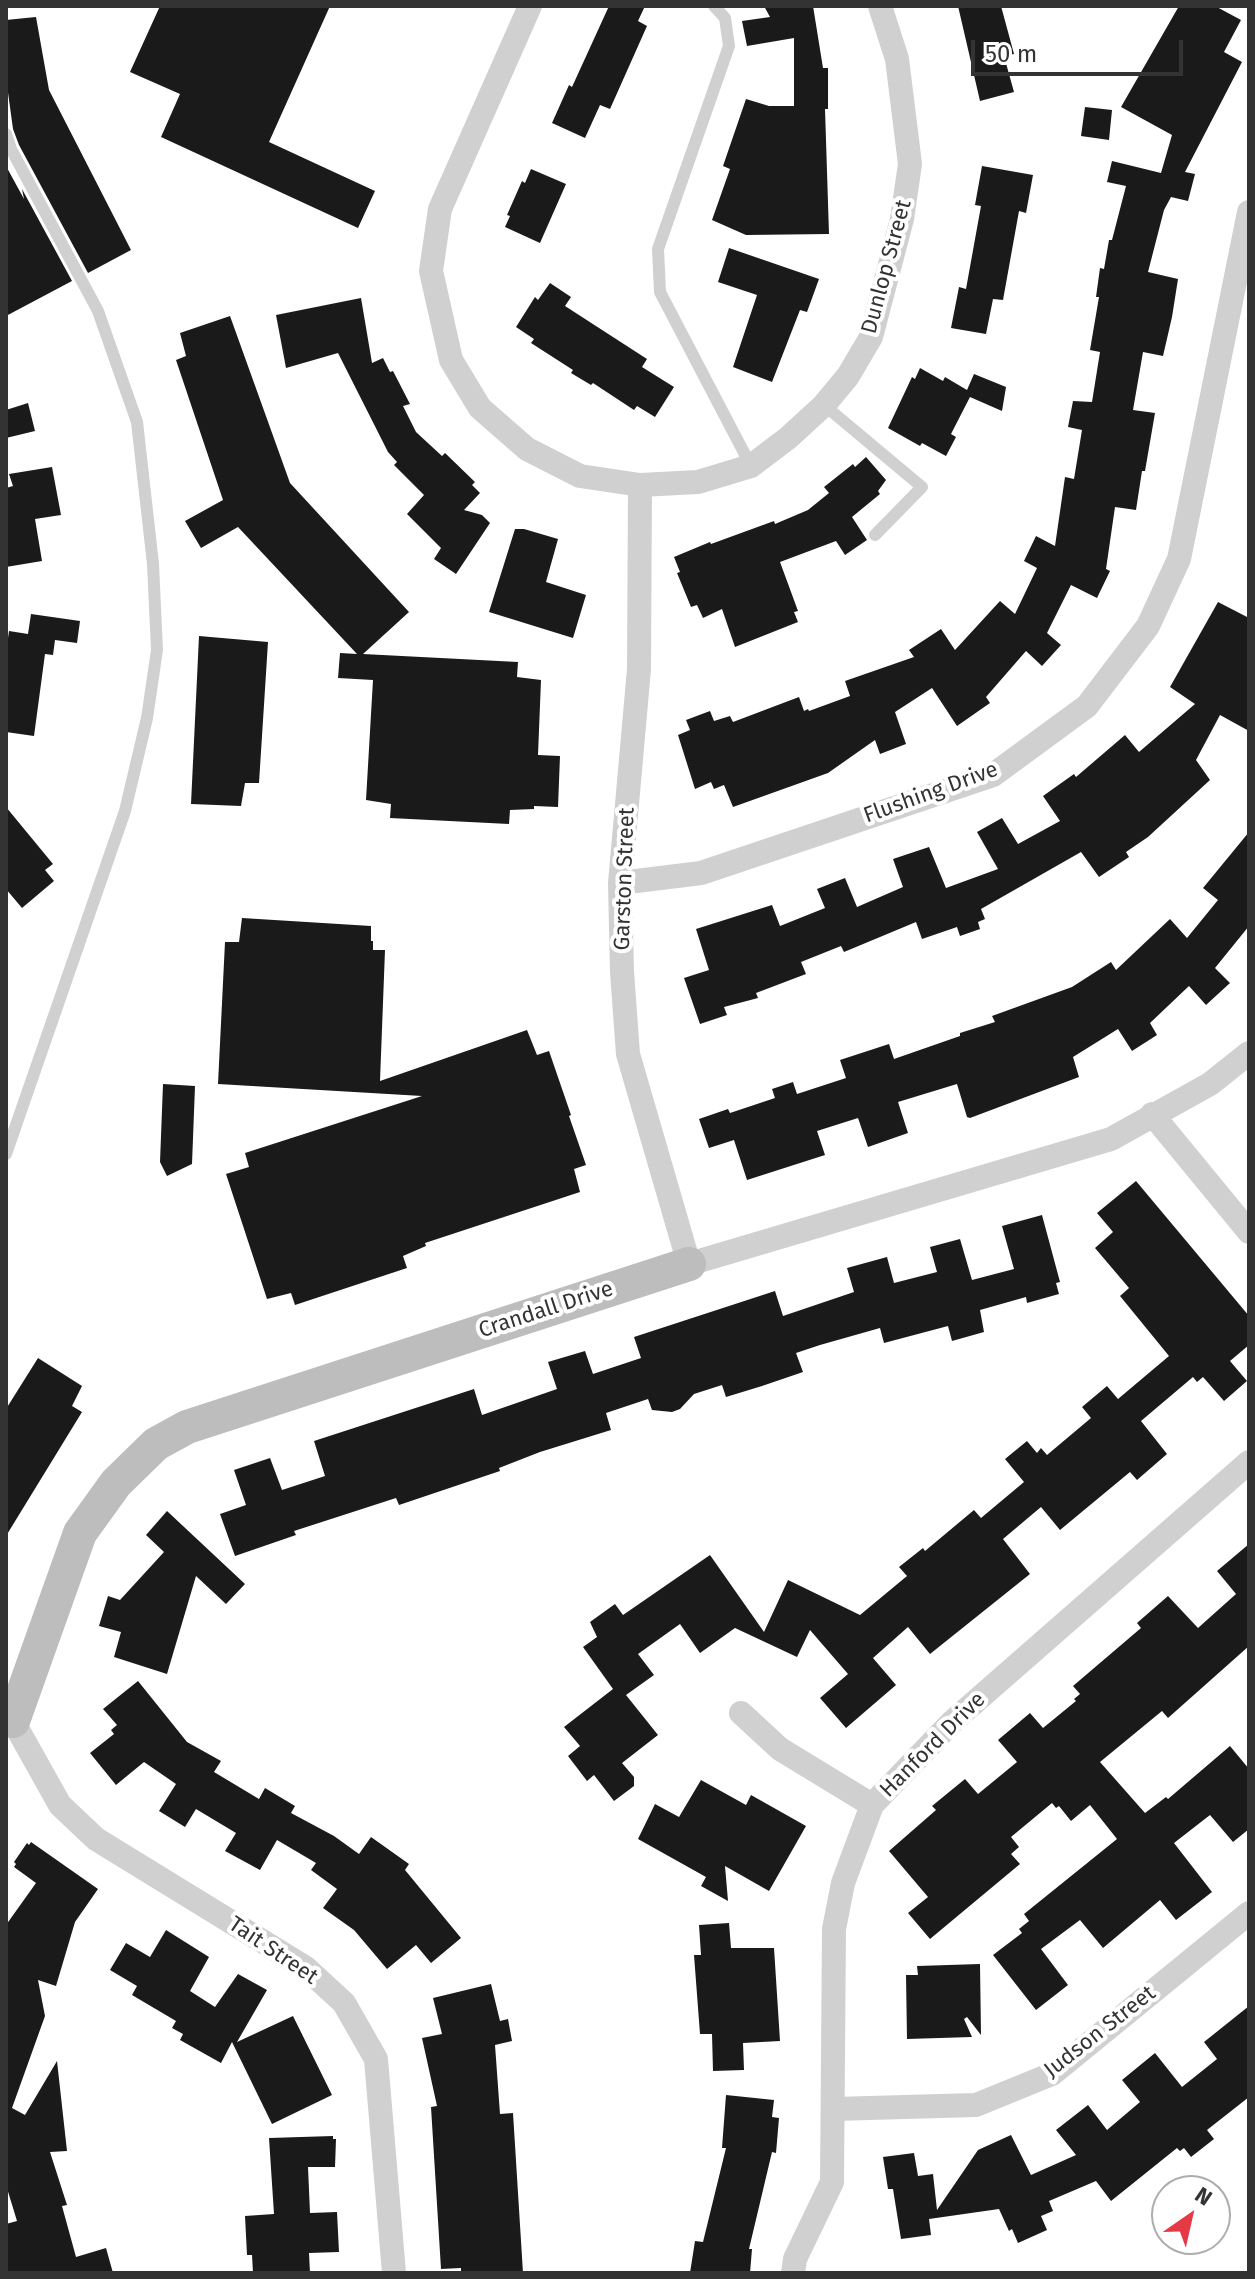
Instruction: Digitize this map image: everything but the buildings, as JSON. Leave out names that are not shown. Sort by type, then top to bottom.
[{"type":"street","name":"Dunlop Street","points":[[530,6],[440,209],[431,271],[434,286],[451,360],[480,408],[527,449],[580,476],[640,485],[698,482],[751,466],[824,405],[848,376],[871,337],[902,219],[910,164],[897,59],[880,6]]},
{"type":"street","name":"Flushing Drive","points":[[620,883],[701,873],[993,775],[1087,706],[1148,626],[1179,559],[1249,212]]},
{"type":"street","name":"Garston Street","points":[[640,485],[639,669],[620,883],[622,972],[628,1054],[689,1264]]},
{"type":"street","name":"Crandall Drive","points":[[8,1725],[80,1533],[116,1483],[156,1444],[187,1427],[689,1264],[1111,1139],[1210,1084],[1249,1053]]},
{"type":"street","points":[[1152,1114],[1249,1232]]},
{"type":"street","name":"Hanford Drive","points":[[793,2273],[795,2259],[832,2182],[834,1929],[843,1883],[872,1805],[952,1722],[1249,1462]]},
{"type":"street","points":[[741,1713],[780,1749],[872,1805]]},
{"type":"street","name":"Tait Street","points":[[8,1725],[60,1805],[96,1839],[306,1968],[344,2003],[376,2059],[394,2273]]},
{"type":"street","name":"Judson Street","points":[[834,2109],[976,2105],[1052,2074],[1249,1913]]},
{"type":"lane","points":[[714,6],[725,18],[729,46],[658,249],[660,292],[751,466]]},
{"type":"lane","points":[[6,134],[11,149],[98,311],[137,422],[153,564],[157,650],[147,718],[125,811],[6,1154]]},
{"type":"lane","points":[[824,405],[922,487],[875,535]]}]
